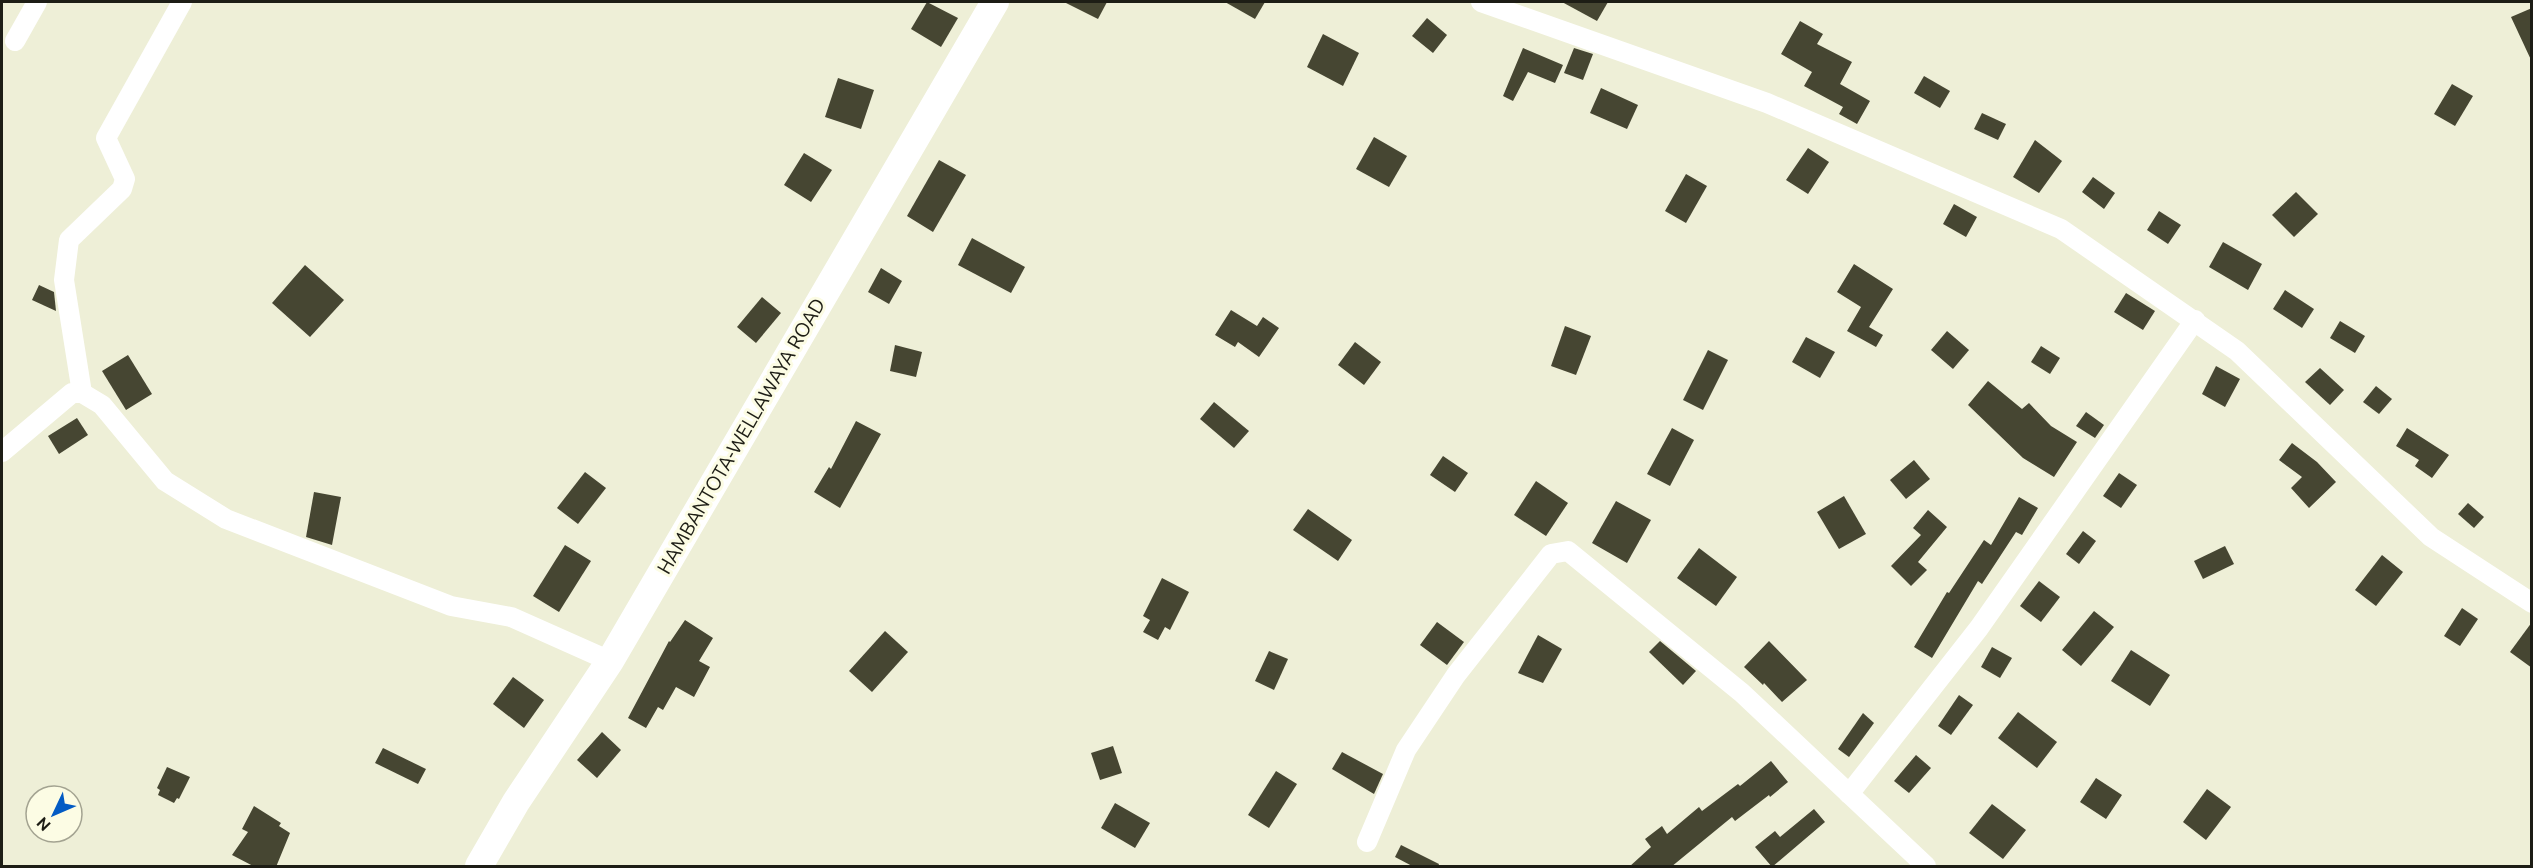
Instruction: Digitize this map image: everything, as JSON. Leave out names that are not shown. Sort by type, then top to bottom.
[{"type":"highway","name":"HAMBANTOTA-WELLAWAYA ROAD","points":[[479,867],[516,802],[610,661],[995,2]]},
{"type":"street","points":[[15,41],[38,2]]},
{"type":"street","points":[[82,393],[64,280],[69,240],[122,189],[125,179],[106,138],[182,2]]},
{"type":"street","points":[[1481,2],[1767,103],[2061,230],[2237,351],[2431,537],[2532,603]]},
{"type":"street","points":[[1849,794],[1979,628],[2195,320]]},
{"type":"street","points":[[2,452],[72,393],[82,393],[102,405],[165,481],[226,519],[451,606],[511,617],[610,661]]},
{"type":"street","points":[[1367,842],[1406,750],[1455,675],[1551,554],[1568,551],[1742,693],[1926,867]]},
{"type":"building","points":[[927,2],[958,18],[941,47],[911,29]]},
{"type":"building","points":[[1064,2],[1107,2],[1098,19]]},
{"type":"building","points":[[1225,2],[1265,2],[1255,19]]},
{"type":"building","points":[[1562,2],[1608,2],[1597,21]]},
{"type":"building","points":[[2532,8],[2532,62],[2511,17]]},
{"type":"building","points":[[1427,18],[1447,35],[1433,53],[1412,36]]},
{"type":"building","points":[[1800,21],[1823,34],[1817,44],[1852,62],[1840,84],[1870,101],[1857,124],[1839,114],[1843,107],[1804,86],[1812,72],[1781,54]]},
{"type":"building","points":[[1323,34],[1359,53],[1343,86],[1307,67]]},
{"type":"building","points":[[1523,48],[1563,65],[1555,83],[1528,72],[1513,101],[1503,96]]},
{"type":"building","points":[[1574,48],[1593,54],[1583,80],[1564,73]]},
{"type":"building","points":[[1924,76],[1950,91],[1940,108],[1914,93]]},
{"type":"building","points":[[838,78],[874,90],[861,129],[825,117]]},
{"type":"building","points":[[2452,84],[2473,96],[2455,126],[2434,114]]},
{"type":"building","points":[[1601,88],[1638,105],[1627,129],[1590,113]]},
{"type":"building","points":[[1982,113],[2006,124],[1998,140],[1974,129]]},
{"type":"building","points":[[1374,137],[1407,156],[1389,187],[1356,169]]},
{"type":"building","points":[[2035,140],[2062,161],[2039,193],[2013,177]]},
{"type":"building","points":[[1808,148],[1829,162],[1808,194],[1786,180]]},
{"type":"building","points":[[804,153],[832,170],[811,202],[784,185]]},
{"type":"building","points":[[939,160],[966,175],[933,232],[907,216]]},
{"type":"building","points":[[1686,174],[1707,186],[1686,223],[1665,211]]},
{"type":"building","points":[[2093,177],[2115,193],[2104,209],[2082,192]]},
{"type":"building","points":[[2296,192],[2318,214],[2294,237],[2272,215]]},
{"type":"building","points":[[1954,204],[1977,217],[1966,237],[1943,224]]},
{"type":"building","points":[[2159,211],[2181,225],[2168,244],[2147,230]]},
{"type":"building","points":[[972,238],[1025,267],[1011,293],[958,265]]},
{"type":"building","points":[[2223,242],[2262,264],[2248,290],[2209,267]]},
{"type":"building","points":[[1854,264],[1893,289],[1869,327],[1883,335],[1876,347],[1847,331],[1861,307],[1837,292]]},
{"type":"building","points":[[305,265],[344,300],[310,337],[272,303]]},
{"type":"building","points":[[881,268],[902,281],[889,304],[868,292]]},
{"type":"building","points":[[39,285],[54,292],[56,311],[32,300]]},
{"type":"building","points":[[2285,290],[2314,309],[2302,328],[2273,309]]},
{"type":"building","points":[[2126,293],[2155,311],[2143,330],[2114,312]]},
{"type":"building","points":[[762,297],[781,313],[756,343],[737,327]]},
{"type":"building","points":[[1231,310],[1257,326],[1263,317],[1279,328],[1259,357],[1238,342],[1235,347],[1215,335]]},
{"type":"building","points":[[2340,321],[2365,336],[2355,353],[2330,338]]},
{"type":"building","points":[[1565,326],[1591,336],[1576,375],[1551,366]]},
{"type":"building","points":[[1947,331],[1969,350],[1953,369],[1931,350]]},
{"type":"building","points":[[1806,337],[1835,352],[1820,378],[1792,362]]},
{"type":"building","points":[[1355,342],[1381,362],[1364,385],[1338,365]]},
{"type":"building","points":[[895,345],[922,352],[916,377],[890,371]]},
{"type":"building","points":[[2041,346],[2060,358],[2050,374],[2031,362]]},
{"type":"building","points":[[1708,350],[1728,360],[1703,410],[1683,400]]},
{"type":"building","points":[[128,355],[152,394],[126,410],[102,371]]},
{"type":"building","points":[[2216,366],[2240,379],[2225,407],[2202,394]]},
{"type":"building","points":[[2320,368],[2344,390],[2330,405],[2305,382]]},
{"type":"building","points":[[1988,381],[2022,409],[2029,403],[2051,426],[2077,442],[2054,477],[2023,458],[1968,405]]},
{"type":"building","points":[[2376,386],[2392,399],[2379,414],[2363,402]]},
{"type":"building","points":[[1214,402],[1249,431],[1234,448],[1200,419]]},
{"type":"building","points":[[2086,412],[2104,425],[2095,438],[2076,426]]},
{"type":"building","points":[[77,418],[88,435],[59,454],[48,436]]},
{"type":"building","points":[[856,421],[881,434],[840,508],[814,492],[829,467],[831,469]]},
{"type":"building","points":[[1672,428],[1694,440],[1670,486],[1647,474]]},
{"type":"building","points":[[2407,428],[2449,455],[2432,478],[2415,466],[2419,460],[2396,446]]},
{"type":"building","points":[[2292,443],[2317,462],[2336,482],[2309,508],[2291,488],[2302,477],[2279,460]]},
{"type":"building","points":[[1443,456],[1468,473],[1455,492],[1430,475]]},
{"type":"building","points":[[1914,460],[1930,479],[1906,499],[1890,480]]},
{"type":"building","points":[[585,472],[606,488],[578,524],[557,508]]},
{"type":"building","points":[[2119,473],[2137,485],[2121,508],[2103,496]]},
{"type":"building","points":[[1536,481],[1568,503],[1546,536],[1514,515]]},
{"type":"building","points":[[314,492],[341,497],[332,545],[306,537]]},
{"type":"building","points":[[1844,496],[1866,534],[1839,549],[1817,512]]},
{"type":"building","points":[[2019,497],[2038,508],[2022,535],[2016,532],[1982,584],[1978,581],[1932,658],[1914,647],[1947,592],[1949,593],[1984,540],[1991,545]]},
{"type":"building","points":[[1616,501],[1651,520],[1627,563],[1592,543]]},
{"type":"building","points":[[2468,503],[2484,517],[2474,528],[2458,514]]},
{"type":"building","points":[[1308,509],[1352,540],[1338,561],[1293,530]]},
{"type":"building","points":[[1928,510],[1947,527],[1918,562],[1927,570],[1911,586],[1891,566],[1921,535],[1913,528]]},
{"type":"building","points":[[2083,531],[2096,541],[2079,564],[2066,554]]},
{"type":"building","points":[[565,545],[591,561],[559,612],[533,596]]},
{"type":"building","points":[[2225,546],[2234,564],[2203,579],[2194,561]]},
{"type":"building","points":[[1699,548],[1737,577],[1716,606],[1677,578]]},
{"type":"building","points":[[2382,555],[2403,572],[2376,606],[2355,590]]},
{"type":"building","points":[[1162,578],[1189,592],[1170,630],[1165,627],[1158,640],[1143,632],[1150,620],[1143,616]]},
{"type":"building","points":[[2039,581],[2060,597],[2041,622],[2020,606]]},
{"type":"building","points":[[2462,608],[2478,619],[2460,646],[2444,636]]},
{"type":"building","points":[[2094,611],[2114,627],[2081,666],[2062,650]]},
{"type":"building","points":[[685,620],[713,638],[699,661],[710,667],[694,697],[676,687],[663,710],[658,707],[646,728],[628,718],[669,641]]},
{"type":"building","points":[[1437,622],[1464,642],[1447,665],[1420,645]]},
{"type":"building","points":[[2532,622],[2532,668],[2510,652]]},
{"type":"building","points":[[885,631],[908,652],[872,692],[849,671]]},
{"type":"building","points":[[1538,635],[1562,649],[1543,683],[1518,673]]},
{"type":"building","points":[[1660,641],[1696,671],[1683,685],[1649,652]]},
{"type":"building","points":[[1769,641],[1807,680],[1782,702],[1744,667]]},
{"type":"building","points":[[1992,647],[2012,658],[2000,678],[1981,667]]},
{"type":"building","points":[[2131,650],[2170,675],[2150,706],[2111,681]]},
{"type":"building","points":[[1269,651],[1288,659],[1274,690],[1255,681]]},
{"type":"building","points":[[513,677],[544,700],[524,728],[493,704]]},
{"type":"building","points":[[1959,695],[1973,705],[1951,735],[1938,726]]},
{"type":"building","points":[[2018,712],[2057,742],[2037,768],[1998,738]]},
{"type":"building","points":[[1863,713],[1874,723],[1849,757],[1838,749]]},
{"type":"building","points":[[602,732],[621,750],[597,778],[577,760]]},
{"type":"building","points":[[1113,746],[1122,773],[1100,780],[1091,753]]},
{"type":"building","points":[[383,748],[426,769],[418,784],[375,763]]},
{"type":"building","points":[[1342,752],[1383,774],[1374,794],[1332,769]]},
{"type":"building","points":[[1916,755],[1931,768],[1909,793],[1894,781]]},
{"type":"building","points":[[1771,761],[1788,782],[1770,797],[1769,795],[1735,821],[1732,817],[1671,867],[1629,867],[1651,847],[1645,839],[1662,826],[1667,834],[1699,807],[1702,811],[1738,784],[1740,786]]},
{"type":"building","points":[[167,767],[190,777],[179,799],[177,798],[174,803],[158,795],[160,790],[157,788]]},
{"type":"building","points":[[1276,771],[1297,784],[1269,828],[1248,815]]},
{"type":"building","points":[[2096,778],[2122,795],[2106,819],[2080,802]]},
{"type":"building","points":[[2207,789],[2231,807],[2206,840],[2183,822]]},
{"type":"building","points":[[1115,803],[1150,823],[1135,848],[1101,828]]},
{"type":"building","points":[[1992,804],[2026,830],[2003,859],[1969,833]]},
{"type":"building","points":[[254,806],[281,823],[279,826],[290,833],[276,867],[255,867],[232,855],[248,832],[242,829]]},
{"type":"building","points":[[1814,809],[1825,822],[1772,867],[1755,847],[1775,831],[1780,837]]},
{"type":"building","points":[[1401,845],[1439,864],[1438,867],[1414,867],[1395,857]]}]
